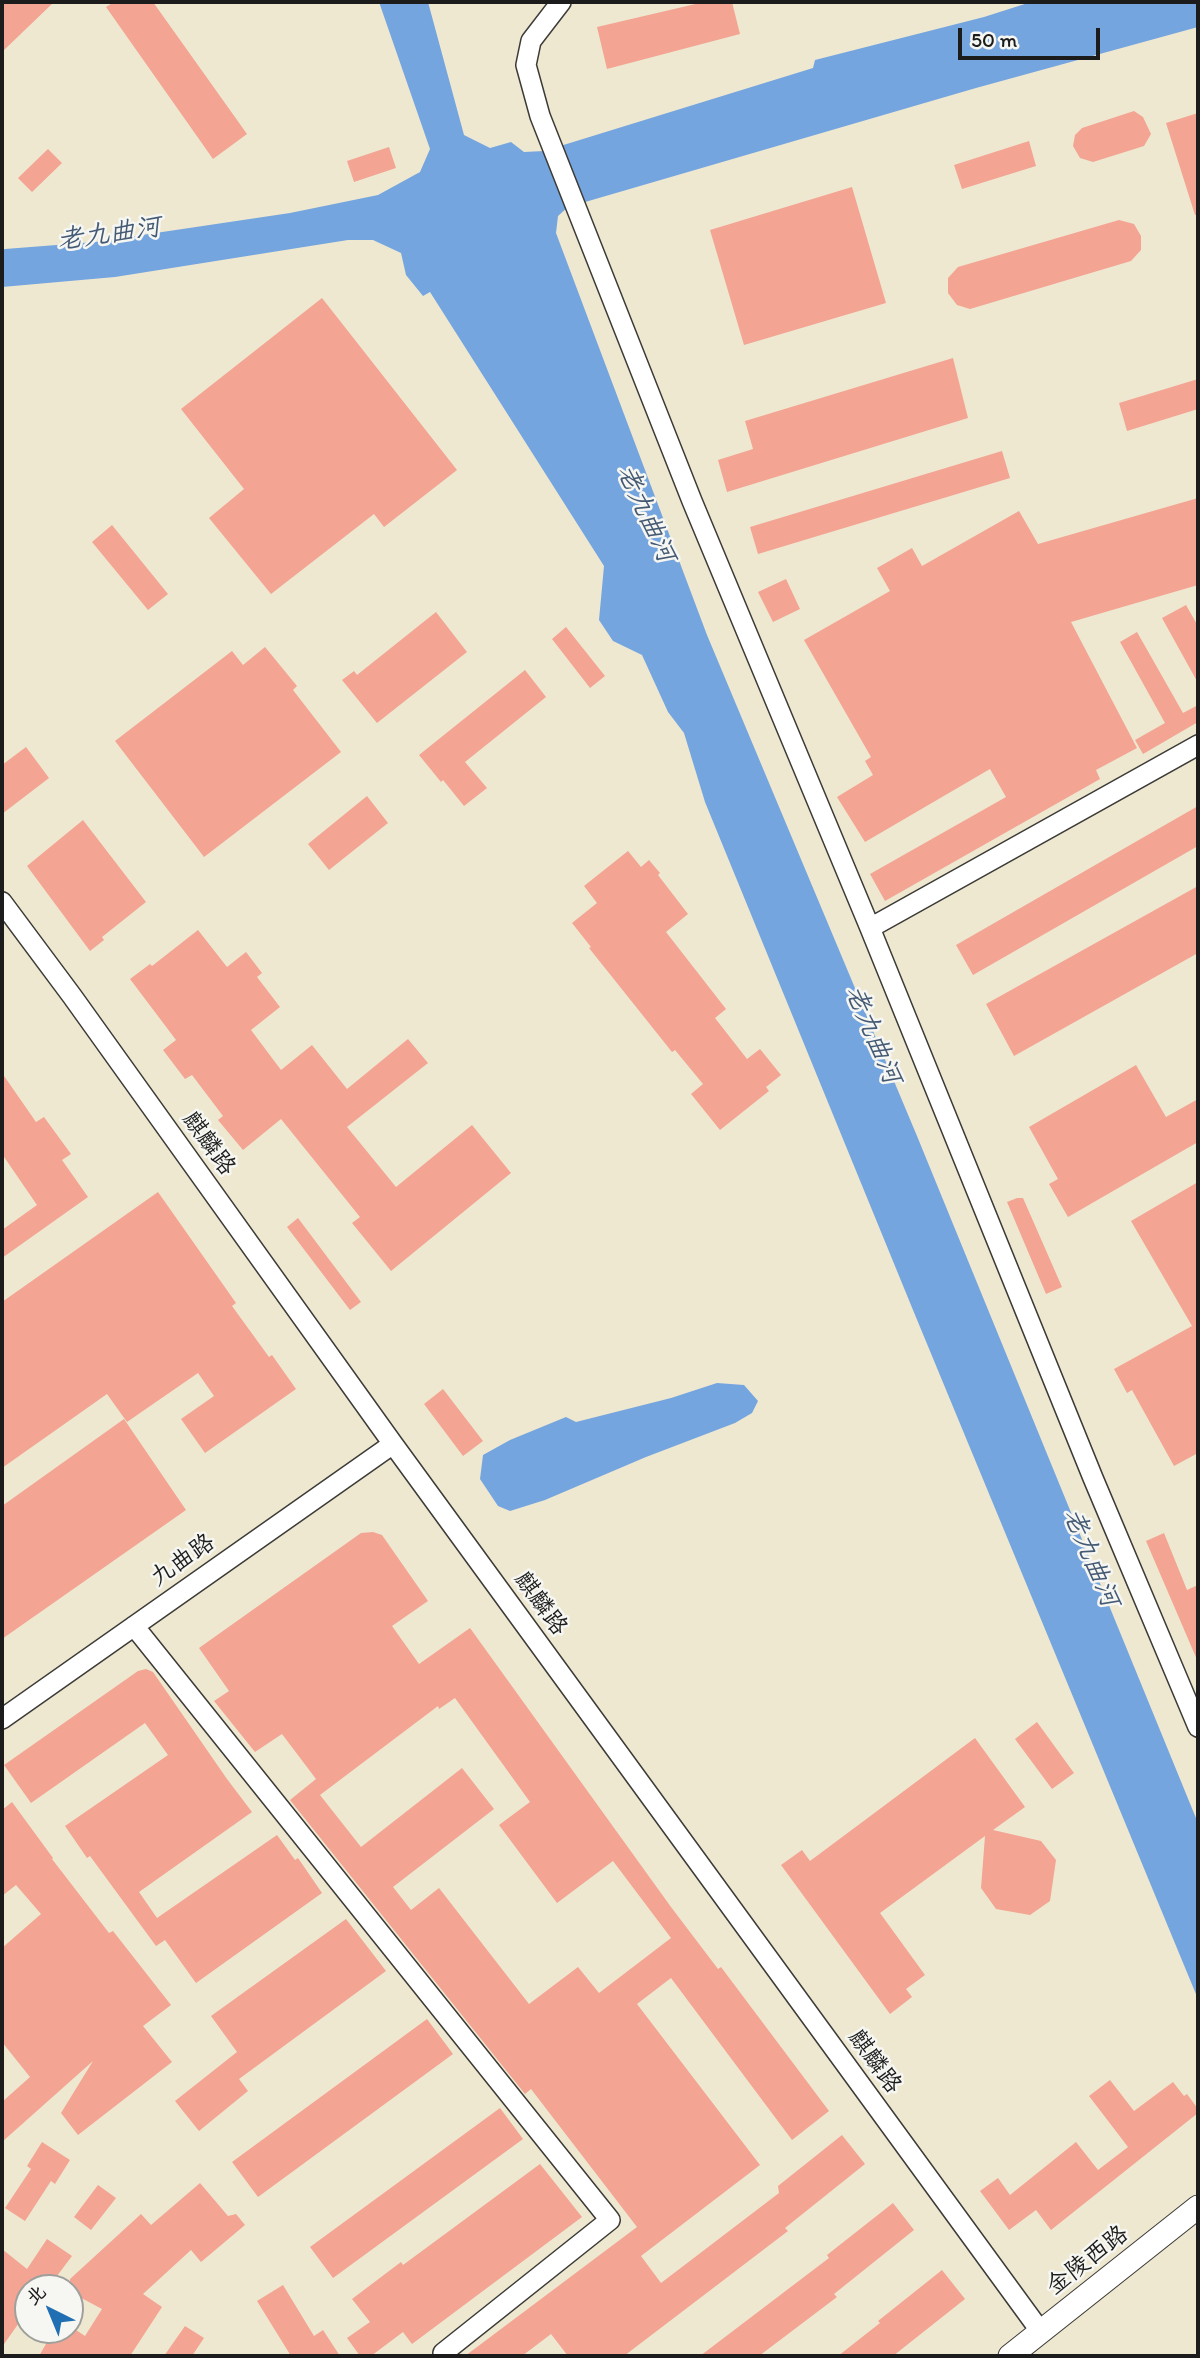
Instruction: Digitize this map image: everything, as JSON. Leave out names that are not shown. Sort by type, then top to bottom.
[{"type":"main road","name":"金陵西路","points":[[1010,2356],[1198,2207]]},
{"type":"street","points":[[561,2],[531,41],[526,65],[549,141],[692,501],[1198,1727]]},
{"type":"street","points":[[870,928],[1198,745]]},
{"type":"street","name":"麒麟路","points":[[2,902],[393,1444],[1041,2332]]},
{"type":"street","name":"九曲路","points":[[2,1719],[393,1444]]},
{"type":"street","points":[[134,1626],[610,2220],[443,2353]]},
{"type":"water","name":"老九曲河","points":[[379,2],[428,2],[464,135],[490,148],[511,142],[524,152],[544,151],[813,68],[815,60],[984,17],[1031,2],[1198,2],[1198,27],[976,88],[568,207],[558,216],[556,233],[707,635],[917,1136],[1198,1823],[1198,1999],[705,802],[684,733],[668,712],[642,655],[613,641],[599,620],[604,566],[430,292],[423,296],[406,275],[401,253],[373,240],[348,240],[115,277],[2,287],[2,250],[5,249],[95,242],[290,213],[378,195],[420,172],[430,149]]},
{"type":"water","points":[[717,1383],[744,1385],[758,1401],[752,1413],[735,1423],[545,1500],[510,1511],[498,1506],[480,1479],[483,1455],[510,1440],[566,1417],[576,1422],[671,1398]]},
{"type":"building","points":[[2,2],[54,2],[2,52]]},
{"type":"building","points":[[114,2],[153,2],[247,134],[213,159],[106,7]]},
{"type":"building","points":[[704,2],[732,2],[740,34],[607,69],[597,27]]},
{"type":"building","points":[[1134,111],[1143,117],[1151,134],[1144,146],[1093,162],[1080,158],[1073,146],[1075,135],[1082,128]]},
{"type":"building","points":[[1198,113],[1198,215],[1195,215],[1166,123]]},
{"type":"building","points":[[1029,141],[1036,166],[962,189],[954,165]]},
{"type":"building","points":[[389,147],[396,168],[354,182],[347,161]]},
{"type":"building","points":[[48,149],[62,163],[32,192],[18,178]]},
{"type":"building","points":[[852,187],[886,303],[744,345],[710,230]]},
{"type":"building","points":[[1119,220],[1134,224],[1141,236],[1141,250],[1131,261],[970,309],[957,305],[948,293],[948,278],[958,267]]},
{"type":"building","points":[[322,298],[457,470],[384,527],[374,514],[271,594],[209,518],[244,489],[181,409]]},
{"type":"building","points":[[953,358],[968,418],[727,492],[718,460],[753,449],[745,421]]},
{"type":"building","points":[[1198,379],[1198,409],[1127,431],[1119,403]]},
{"type":"building","points":[[1002,451],[1010,478],[758,554],[750,527]]},
{"type":"building","points":[[1198,498],[1198,585],[1071,622],[1137,748],[1096,770],[1100,779],[885,901],[870,874],[1006,797],[990,769],[865,842],[837,797],[873,775],[865,761],[871,757],[804,640],[890,591],[877,568],[912,548],[922,566],[1019,511],[1038,544]]},
{"type":"building","points":[[112,525],[168,594],[148,610],[92,542]]},
{"type":"building","points":[[786,579],[800,609],[773,622],[758,592]]},
{"type":"building","points":[[1186,605],[1198,626],[1198,683],[1162,618]]},
{"type":"building","points":[[436,612],[467,652],[377,723],[342,680],[354,671],[357,675]]},
{"type":"building","points":[[566,627],[605,676],[590,688],[552,639]]},
{"type":"building","points":[[1137,632],[1183,713],[1198,705],[1198,722],[1143,754],[1135,740],[1165,723],[1120,642]]},
{"type":"building","points":[[265,647],[297,686],[293,690],[341,752],[204,857],[115,741],[232,651],[243,665]]},
{"type":"building","points":[[525,670],[546,697],[465,762],[487,788],[464,806],[419,755]]},
{"type":"building","points":[[26,747],[49,778],[2,814],[2,765]]},
{"type":"building","points":[[367,796],[388,823],[329,870],[308,844]]},
{"type":"building","points":[[1198,806],[1198,846],[973,975],[956,945]]},
{"type":"building","points":[[83,820],[146,902],[102,937],[104,940],[90,951],[27,866]]},
{"type":"building","points":[[628,851],[641,867],[649,860],[688,914],[666,932],[726,1009],[715,1018],[747,1059],[760,1049],[781,1075],[766,1087],[769,1091],[720,1130],[691,1094],[703,1084],[675,1050],[672,1052],[572,923],[597,903],[584,886]]},
{"type":"building","points":[[1198,886],[1198,953],[1014,1056],[986,1004]]},
{"type":"building","points":[[198,930],[227,967],[246,952],[262,973],[257,977],[280,1007],[251,1030],[281,1070],[312,1045],[347,1089],[408,1039],[428,1063],[347,1127],[396,1187],[472,1125],[511,1173],[391,1271],[352,1223],[360,1217],[281,1119],[243,1150],[218,1120],[223,1116],[192,1075],[185,1079],[163,1050],[176,1040],[130,979],[150,964],[152,966]]},
{"type":"building","points":[[1136,1065],[1166,1117],[1198,1099],[1198,1142],[1068,1217],[1049,1184],[1058,1179],[1029,1127]]},
{"type":"building","points":[[2,1073],[36,1122],[44,1117],[71,1154],[62,1160],[88,1197],[2,1258],[2,1230],[37,1205],[2,1154]]},
{"type":"building","points":[[1198,1182],[1198,1453],[1174,1466],[1132,1390],[1127,1393],[1114,1369],[1192,1326],[1131,1221]]},
{"type":"building","points":[[158,1192],[236,1303],[232,1306],[296,1389],[205,1453],[181,1419],[214,1396],[198,1373],[127,1422],[107,1394],[2,1468],[2,1302]]},
{"type":"building","points":[[1023,1198],[1062,1287],[1046,1294],[1007,1202]]},
{"type":"building","points":[[298,1218],[361,1302],[350,1310],[287,1227]]},
{"type":"building","points":[[443,1389],[483,1441],[463,1456],[424,1404]]},
{"type":"building","points":[[124,1419],[186,1510],[2,1639],[2,1506]]},
{"type":"building","points":[[373,1532],[382,1535],[428,1601],[392,1626],[419,1664],[470,1628],[671,1907],[718,1969],[721,1967],[829,2111],[792,2140],[671,1978],[637,2004],[760,2165],[641,2256],[661,2283],[779,2193],[778,2186],[842,2135],[865,2164],[785,2228],[788,2231],[624,2356],[568,2356],[551,2334],[522,2356],[465,2356],[637,2227],[531,2089],[525,2094],[290,1800],[316,1779],[282,1734],[255,1752],[214,1701],[229,1691],[199,1648],[361,1533]],"holes":[[[455,1698],[530,1802],[499,1825],[557,1903],[613,1861],[671,1938],[599,1993],[578,1967],[529,2004],[439,1888],[411,1910],[393,1887],[494,1809],[462,1768],[361,1847],[320,1795],[438,1706],[439,1709]]]},
{"type":"building","points":[[1164,1533],[1187,1590],[1198,1585],[1198,1662],[1146,1541]]},
{"type":"building","points":[[146,1669],[153,1672],[252,1812],[139,1892],[157,1918],[277,1835],[295,1860],[298,1858],[322,1893],[196,1983],[165,1940],[156,1946],[65,1826],[168,1755],[145,1723],[31,1803],[4,1765],[138,1671]]},
{"type":"building","points":[[1037,1722],[1074,1773],[1052,1789],[1015,1739]]},
{"type":"building","points":[[975,1738],[1025,1807],[993,1830],[1041,1841],[1056,1860],[1050,1901],[1030,1915],[996,1909],[981,1888],[985,1836],[880,1913],[925,1975],[906,1989],[912,1997],[890,2014],[781,1865],[802,1850],[810,1861]]},
{"type":"building","points":[[12,1802],[109,1933],[113,1931],[171,2005],[143,2026],[172,2062],[78,2135],[61,2113],[93,2061],[2,2142],[2,2102],[30,2077],[2,2042],[2,1948],[41,1914],[16,1885],[2,1896],[2,1810]]},
{"type":"building","points":[[346,1919],[386,1971],[239,2079],[248,2091],[199,2131],[175,2101],[237,2052],[211,2016]]},
{"type":"building","points":[[427,2019],[453,2054],[258,2197],[232,2162]]},
{"type":"building","points":[[1110,2080],[1134,2111],[1173,2082],[1184,2096],[1187,2094],[1198,2113],[1051,2230],[1036,2210],[1009,2230],[980,2191],[998,2178],[1010,2195],[1076,2142],[1098,2170],[1128,2147],[1089,2096]]},
{"type":"building","points":[[500,2108],[523,2139],[333,2278],[310,2247]]},
{"type":"building","points":[[42,2142],[70,2160],[55,2184],[51,2181],[25,2221],[5,2208],[31,2169],[27,2166]]},
{"type":"building","points":[[540,2164],[582,2217],[412,2344],[403,2332],[371,2356],[360,2356],[347,2338],[370,2322],[352,2299],[401,2262],[403,2265]]},
{"type":"building","points":[[200,2183],[228,2216],[236,2214],[245,2225],[201,2262],[191,2250],[143,2294],[162,2307],[130,2356],[39,2356],[46,2344],[84,2344],[84,2335],[102,2309],[84,2299],[84,2274],[75,2274],[141,2214],[151,2225]]},
{"type":"building","points":[[98,2185],[116,2198],[91,2230],[74,2217]]},
{"type":"building","points":[[893,2203],[914,2230],[834,2294],[837,2297],[759,2356],[700,2356],[829,2258],[827,2255]]},
{"type":"building","points":[[47,2239],[72,2256],[58,2274],[14,2274],[14,2330],[2,2347],[2,2249],[27,2269]]},
{"type":"building","points":[[942,2270],[965,2299],[893,2356],[838,2356],[880,2323],[878,2321]]},
{"type":"building","points":[[283,2285],[314,2336],[323,2330],[340,2356],[291,2356],[257,2301]]},
{"type":"building","points":[[185,2326],[204,2338],[192,2356],[164,2356]]}]
